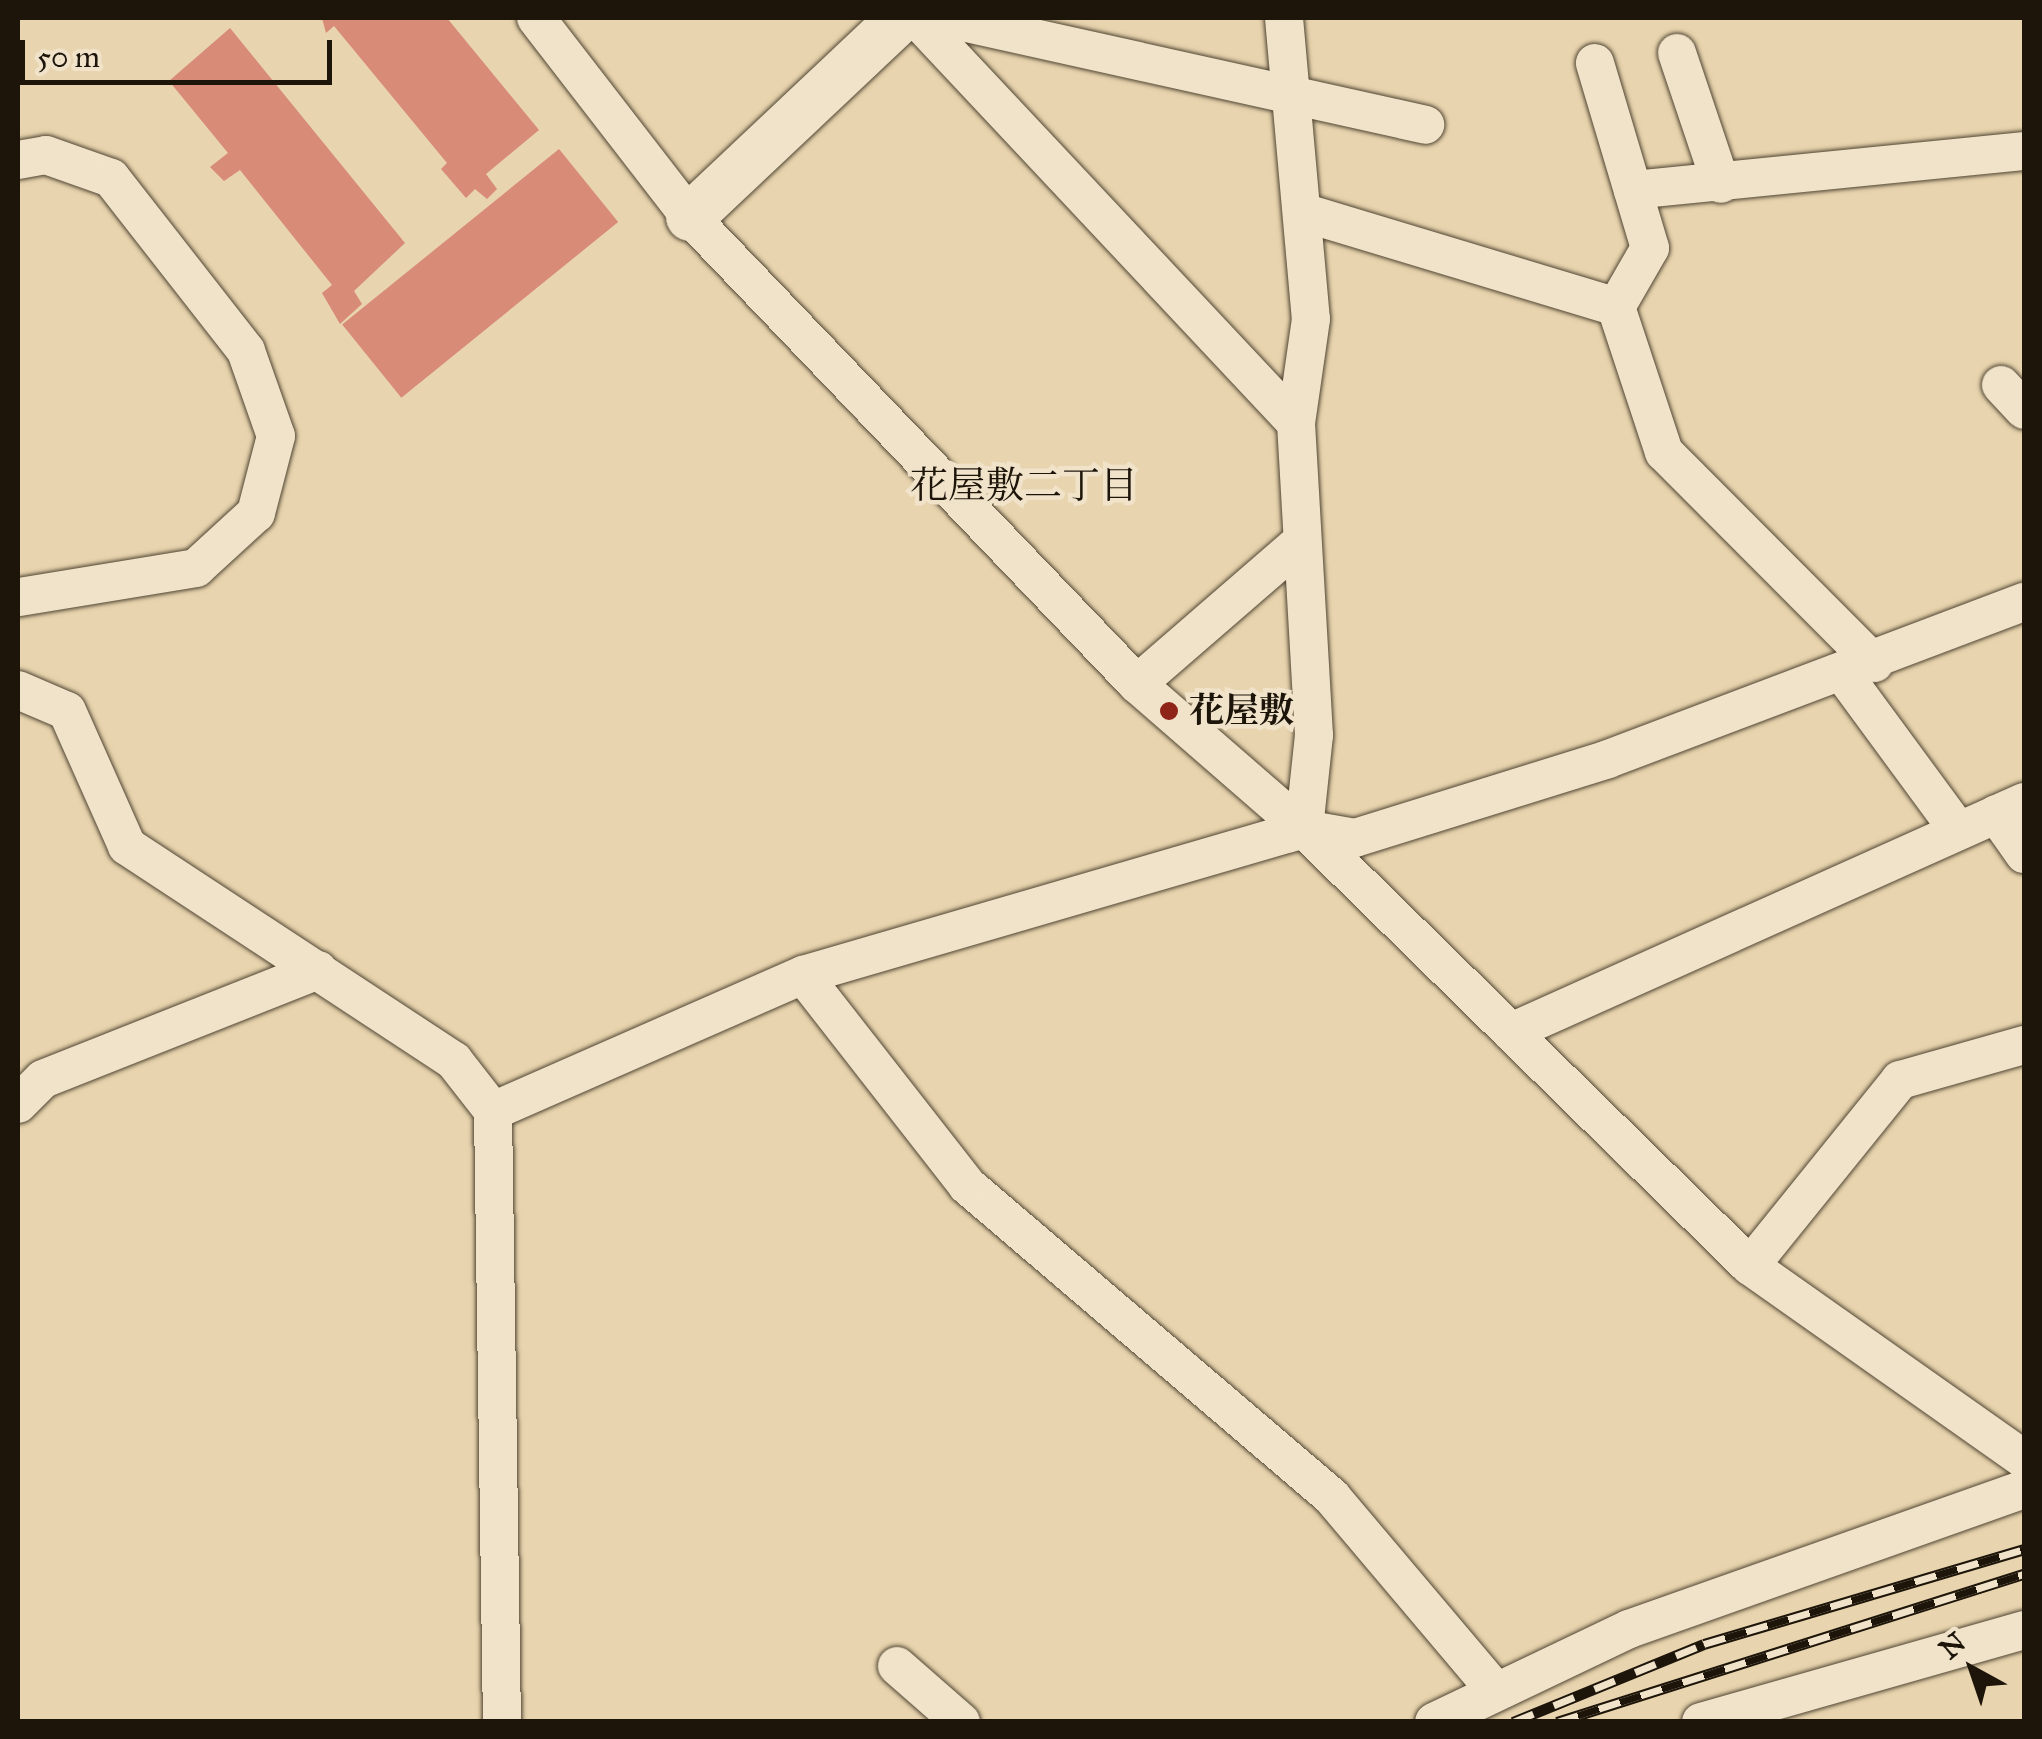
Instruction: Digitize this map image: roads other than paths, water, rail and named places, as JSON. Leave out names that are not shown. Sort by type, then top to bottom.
[{"type":"street","points":[[536,18],[690,217],[1138,684],[1304,830],[1750,1266],[2024,1460]]},
{"type":"street","points":[[690,217],[901,18]]},
{"type":"street","points":[[916,18],[1296,424]]},
{"type":"street","points":[[944,18],[1425,124]]},
{"type":"street","points":[[1284,18],[1294,96],[1310,319],[1296,424],[1314,735],[1304,830]]},
{"type":"street","points":[[1677,53],[1722,184]]},
{"type":"street","points":[[1595,63],[1650,248],[1616,307],[1664,452],[1859,668],[1958,830]]},
{"type":"street","points":[[1633,190],[2024,151]]},
{"type":"street","points":[[18,160],[46,156],[111,178],[246,351],[276,436],[256,513],[196,568],[18,596]]},
{"type":"street","points":[[1302,212],[1616,307]]},
{"type":"street","points":[[1138,684],[1302,542]]},
{"type":"street","points":[[492,1111],[802,975],[1304,830],[1355,838],[1859,668],[2024,602]]},
{"type":"street","points":[[18,690],[66,711],[126,846],[454,1061],[492,1111],[502,1722]]},
{"type":"street","points":[[1511,1032],[2010,808],[2024,854]]},
{"type":"street","points":[[18,1104],[43,1079],[318,970]]},
{"type":"street","points":[[802,975],[967,1185],[1332,1497],[1494,1689]]},
{"type":"street","points":[[1750,1266],[1900,1080],[2024,1044]]},
{"type":"street","points":[[1434,1722],[1494,1689],[1628,1629],[2024,1489]]},
{"type":"street","points":[[1701,1722],[2024,1630]]},
{"type":"street","points":[[896,1666],[962,1722]]},
{"type":"street","points":[[1826,1722],[1832,1684]]},
{"type":"railway","points":[[1513,1722],[1704,1644],[2024,1549]]},
{"type":"railway","points":[[1557,1722],[2024,1574]]},
{"type":"place","name":"花屋敷","points":[[1169,711]]},
{"type":"district","name":"花屋敷二丁目","points":[[1024,486]]}]
